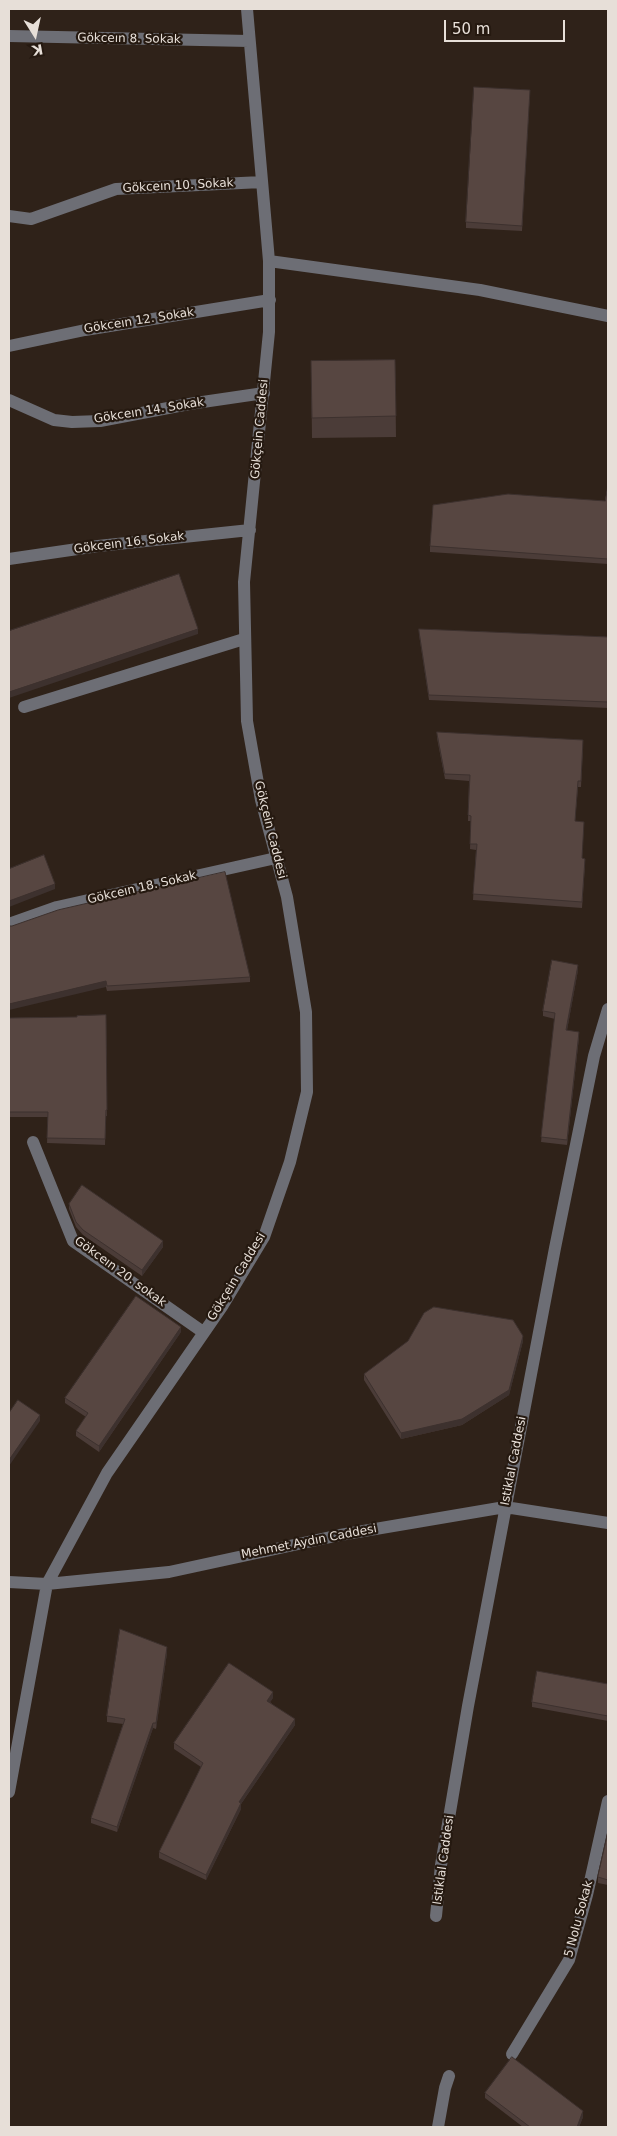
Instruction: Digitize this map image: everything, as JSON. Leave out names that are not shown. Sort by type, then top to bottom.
[{"type":"street","name":"Gökçein Caddesi","points":[[9,1792],[47,1584],[107,1473],[204,1332],[264,1237],[290,1162],[307,1092],[306,1012],[287,897],[261,800],[247,721],[244,582],[264,393],[270,300],[269,261],[247,9]]},
{"type":"street","name":"Gökceın 8. Sokak","points":[[9,36],[249,41]]},
{"type":"street","name":"Gökceın 10. Sokak","points":[[9,216],[31,220],[116,189],[262,182]]},
{"type":"street","points":[[269,261],[480,290],[608,316]]},
{"type":"street","name":"Gökceın 12. Sokak","points":[[9,346],[85,330],[270,300]]},
{"type":"street","name":"Gökceın 14. Sokak","points":[[9,400],[54,420],[91,421],[264,393]]},
{"type":"street","name":"Gökceın 16. Sokak","points":[[9,559],[98,546],[250,530]]},
{"type":"street","points":[[24,707],[244,639]]},
{"type":"street","name":"Gökceın 18. Sokak","points":[[9,924],[57,907],[276,858]]},
{"type":"street","name":"Istiklal Caddesi","points":[[436,1916],[444,1847],[505,1507],[592,1066],[608,1009]]},
{"type":"street","name":"Gökceın 20. sokak","points":[[33,1142],[73,1241],[204,1332]]},
{"type":"street","name":"Mehmet Aydın Caddesi","points":[[9,1582],[47,1584],[169,1572],[340,1535],[505,1507],[608,1523]]},
{"type":"street","name":"5 Nolu Sokak","points":[[512,2054],[569,1960],[608,1801]]},
{"type":"street","points":[[438,2127],[449,2076]]},
{"type":"building","points":[[474,87],[530,90],[522,226],[466,222]]},
{"type":"building","points":[[395,360],[396,416],[312,418],[311,361]]},
{"type":"building","points":[[608,485],[608,559],[430,546],[433,505],[508,494],[605,501]]},
{"type":"building","points":[[179,574],[198,629],[9,692],[9,631]]},
{"type":"building","points":[[419,629],[608,637],[608,702],[429,695]]},
{"type":"building","points":[[437,732],[583,740],[581,781],[578,781],[575,821],[584,822],[582,858],[585,859],[582,902],[473,894],[477,844],[470,844],[471,816],[468,815],[470,775],[445,774]]},
{"type":"building","points":[[44,855],[55,884],[9,901],[9,869]]},
{"type":"building","points":[[225,872],[250,977],[107,986],[106,981],[9,1004],[9,926],[58,910]]},
{"type":"building","points":[[552,960],[578,965],[566,1030],[579,1032],[567,1140],[541,1137],[555,1013],[543,1011]]},
{"type":"building","points":[[106,1015],[107,1110],[105,1139],[47,1138],[48,1112],[9,1112],[9,1018]]},
{"type":"building","points":[[82,1185],[163,1241],[142,1270],[83,1230],[76,1222],[69,1204]]},
{"type":"building","points":[[136,1296],[181,1327],[99,1446],[76,1431],[88,1413],[65,1398]]},
{"type":"building","points":[[434,1307],[513,1320],[523,1336],[509,1390],[462,1419],[401,1433],[364,1374],[408,1341],[424,1313]]},
{"type":"building","points":[[18,1400],[40,1415],[9,1460],[9,1413]]},
{"type":"building","points":[[120,1629],[167,1647],[156,1723],[153,1723],[117,1827],[91,1818],[125,1719],[107,1716]]},
{"type":"building","points":[[229,1663],[273,1692],[267,1701],[295,1719],[239,1802],[241,1803],[206,1875],[159,1852],[203,1763],[174,1743]]},
{"type":"building","points":[[537,1671],[608,1684],[608,1716],[532,1702]]},
{"type":"building","points":[[608,1832],[608,1880],[598,1877]]},
{"type":"building","points":[[512,2057],[583,2111],[577,2127],[530,2127],[485,2093]]}]
